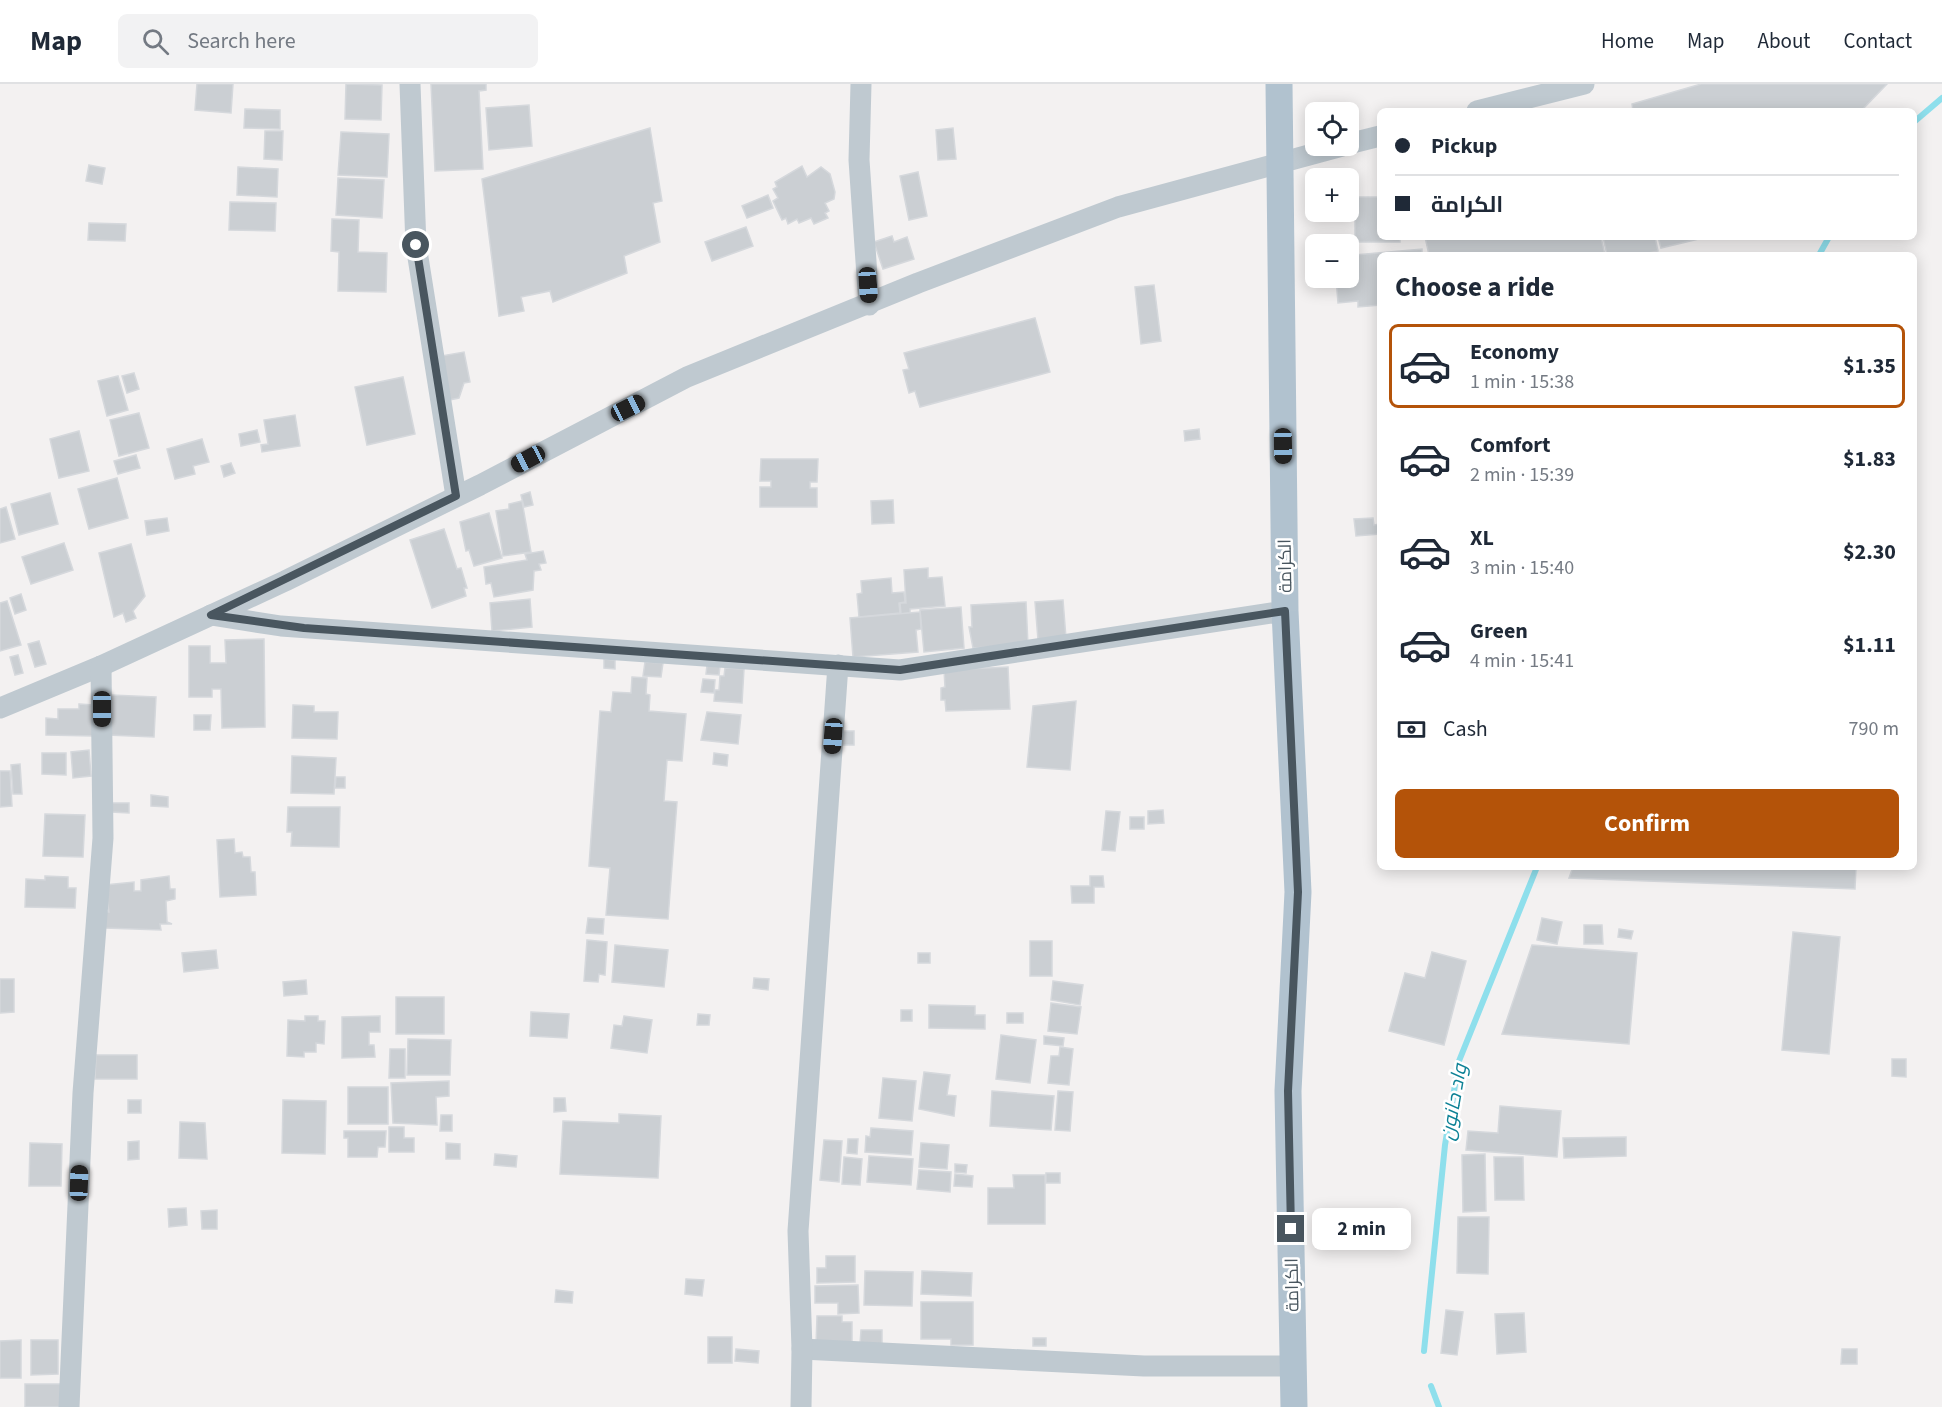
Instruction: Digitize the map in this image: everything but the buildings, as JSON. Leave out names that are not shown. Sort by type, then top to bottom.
[{"type":"main road","name":"الكرامة","points":[[1279,84],[1282,161],[1285,611],[1298,892],[1288,1091],[1294,1407]]},
{"type":"street","points":[[410,84],[416,245],[456,496]]},
{"type":"street","points":[[861,84],[859,160],[869,306]]},
{"type":"street","points":[[1489,108],[1584,84]]},
{"type":"street","points":[[1359,141],[1377,137]]},
{"type":"street","points":[[0,708],[101,666],[211,615],[456,496],[687,377],[869,306],[918,283],[1118,207],[1305,155]]},
{"type":"street","points":[[211,615],[281,626],[900,670],[1285,611]]},
{"type":"street","points":[[801,1407],[802,1348],[798,1231],[838,665]]},
{"type":"street","points":[[69,1407],[83,1093],[102,838],[101,666]]},
{"type":"street","points":[[802,1348],[1144,1366],[1293,1366]]},
{"type":"waterway","name":"واد حانون","points":[[1917,119],[1942,98]]},
{"type":"waterway","name":"واد حانون","points":[[1821,252],[1827,240]]},
{"type":"waterway","name":"واد حانون","points":[[1424,1351],[1445,1145],[1459,1061],[1536,870]]},
{"type":"waterway","name":"واد حانون","points":[[1431,1386],[1439,1407]]},
{"type":"route","points":[[416,245],[456,496],[211,615],[304,628],[900,670],[1285,611],[1298,892],[1288,1091],[1291,1229]]}]
